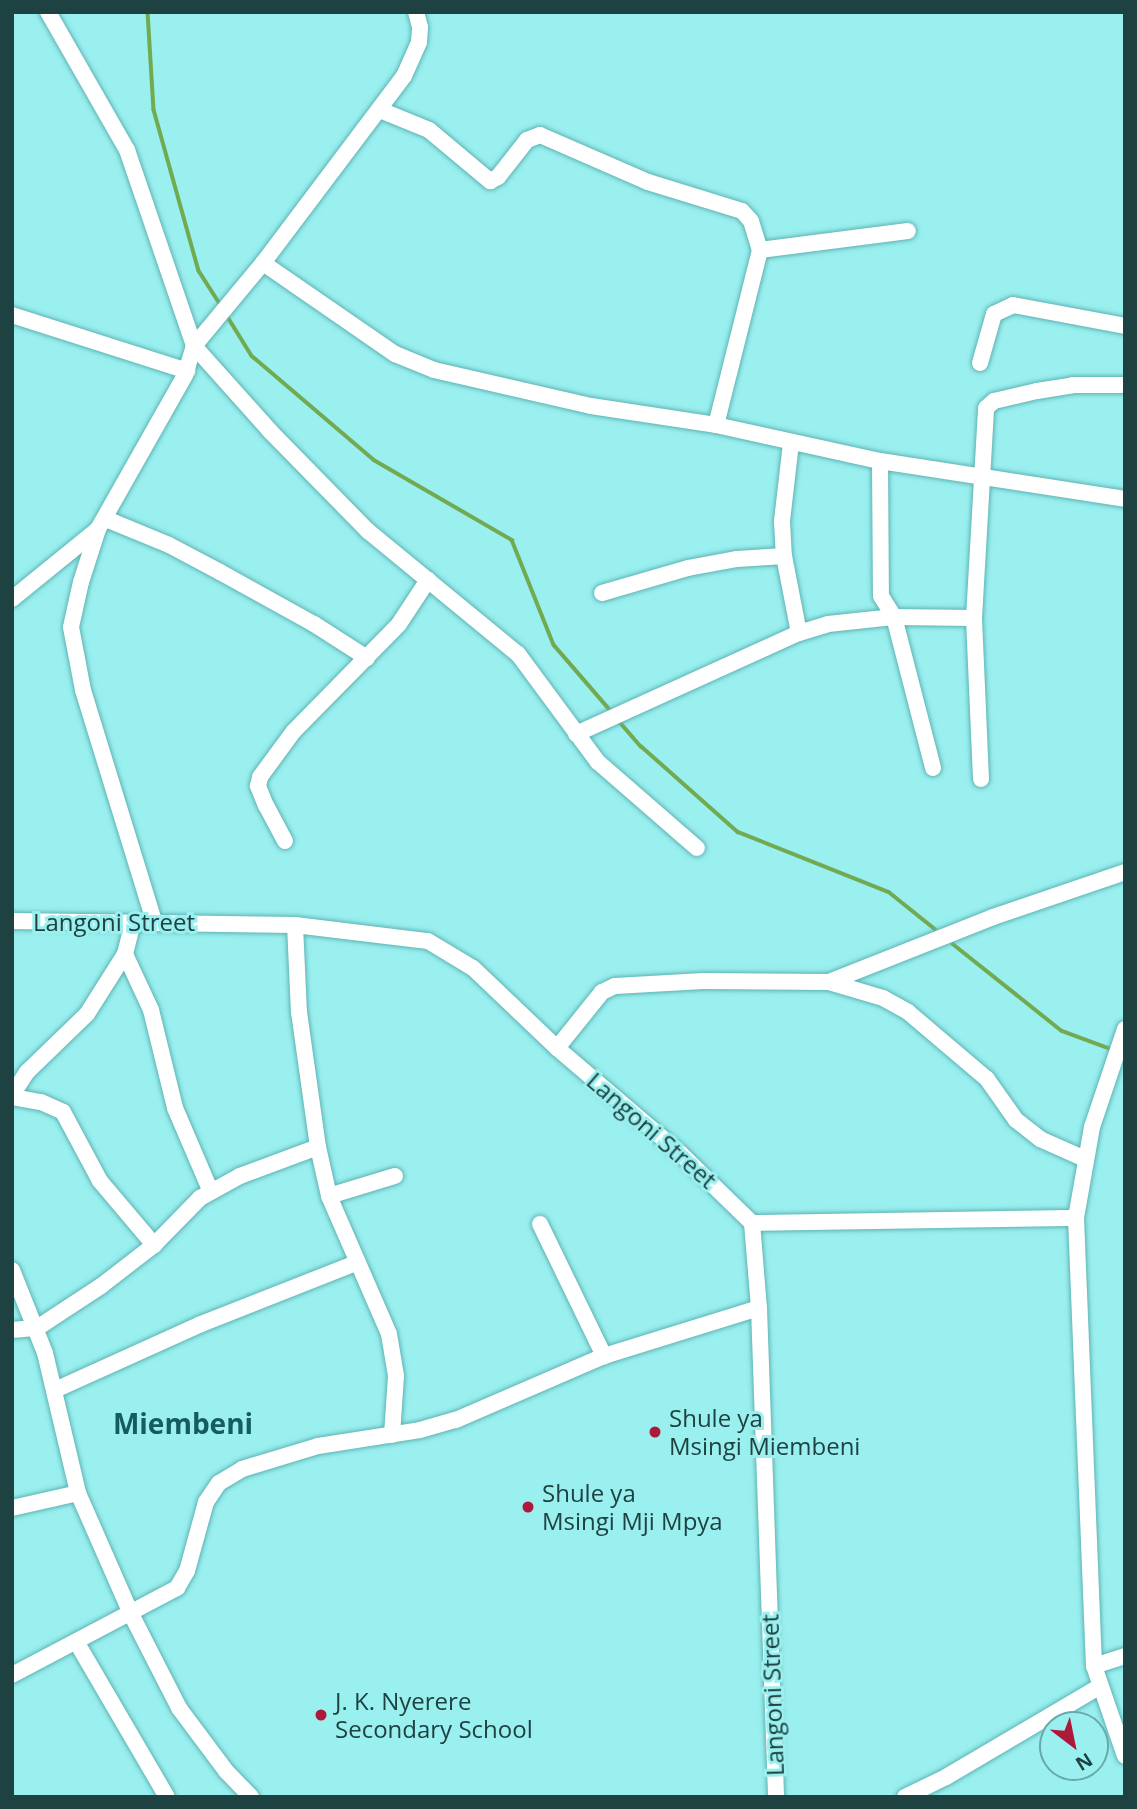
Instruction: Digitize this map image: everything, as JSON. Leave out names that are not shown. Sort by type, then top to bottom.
[{"type":"street","points":[[48,12],[127,150],[194,346],[270,431],[368,531],[518,654],[598,762],[697,848]]},
{"type":"street","points":[[154,921],[83,690],[71,627],[78,592],[102,524],[187,371],[194,346],[380,110],[415,56],[420,27],[416,12]]},
{"type":"street","points":[[380,110],[429,130],[490,181],[498,177],[527,140],[540,135],[648,181],[728,204],[742,211],[751,221],[760,250],[716,425]]},
{"type":"street","points":[[760,250],[908,231]]},
{"type":"street","points":[[262,263],[395,354],[434,370],[591,406],[716,425],[880,461],[981,479],[1125,499]]},
{"type":"street","points":[[980,363],[994,314],[1013,305],[1125,326]]},
{"type":"street","points":[[12,315],[187,371]]},
{"type":"street","points":[[981,779],[974,618],[986,408],[989,403],[1073,385],[1125,385]]},
{"type":"street","points":[[791,443],[782,504],[784,556],[799,633]]},
{"type":"street","points":[[880,461],[881,596],[894,617],[933,768]]},
{"type":"street","points":[[12,598],[102,524]]},
{"type":"street","points":[[102,524],[169,545],[314,624],[367,658]]},
{"type":"street","points":[[602,593],[688,568],[737,559],[784,556]]},
{"type":"street","points":[[285,841],[265,806],[258,786],[260,777],[293,732],[399,624],[428,580]]},
{"type":"street","points":[[576,734],[799,633],[828,624],[894,617],[974,618]]},
{"type":"street","points":[[829,982],[993,916],[1125,872]]},
{"type":"street","name":"Langoni Street","points":[[12,921],[295,925],[428,941],[473,968],[557,1048],[681,1154],[752,1223],[759,1308],[776,1797]]},
{"type":"street","points":[[132,922],[125,954],[87,1014],[27,1072],[12,1096],[41,1102],[63,1112],[100,1181],[154,1245]]},
{"type":"street","points":[[295,925],[299,1012],[318,1147],[329,1196],[389,1334],[396,1376],[391,1435]]},
{"type":"street","points":[[125,954],[151,1010],[175,1108],[211,1192]]},
{"type":"street","points":[[557,1048],[602,992],[615,986],[691,981],[829,982],[883,998],[908,1012],[987,1079],[1016,1120],[1040,1139],[1085,1159]]},
{"type":"street","points":[[1124,1753],[1099,1687],[1094,1666],[1076,1218],[1085,1159],[1125,1029]]},
{"type":"street","points":[[12,1330],[37,1328],[101,1286],[154,1245],[200,1198],[240,1176],[318,1147]]},
{"type":"street","points":[[329,1196],[395,1176]]},
{"type":"street","points":[[752,1223],[1076,1218]]},
{"type":"street","points":[[540,1224],[604,1356]]},
{"type":"street","points":[[55,1390],[201,1324],[356,1263]]},
{"type":"street","points":[[12,1270],[37,1328],[55,1390],[78,1493],[131,1614],[179,1708],[226,1770],[251,1797]]},
{"type":"street","points":[[12,1675],[177,1588],[187,1571],[205,1502],[219,1483],[242,1469],[280,1455],[456,1420],[604,1356],[759,1308]]},
{"type":"street","points":[[12,1508],[78,1493]]},
{"type":"street","points":[[77,1643],[167,1797]]},
{"type":"street","points":[[1094,1666],[1125,1656]]},
{"type":"street","points":[[905,1797],[946,1777],[1099,1687]]},
{"type":"waterway","points":[[148,12],[154,110],[199,271],[222,307]]},
{"type":"waterway","points":[[226,314],[252,356],[374,460],[512,540],[554,645],[611,711]]},
{"type":"waterway","points":[[618,720],[641,746],[738,832],[889,892],[935,929]]},
{"type":"waterway","points":[[953,944],[1062,1031],[1111,1049]]},
{"type":"place","name":"Shule ya Msingi Miembeni","points":[[655,1432]]},
{"type":"place","name":"Shule ya Msingi Mji Mpya","points":[[528,1507]]},
{"type":"place","name":"J. K. Nyerere Secondary School","points":[[321,1715]]},
{"type":"district","name":"Miembeni","points":[[183,1423]]}]
